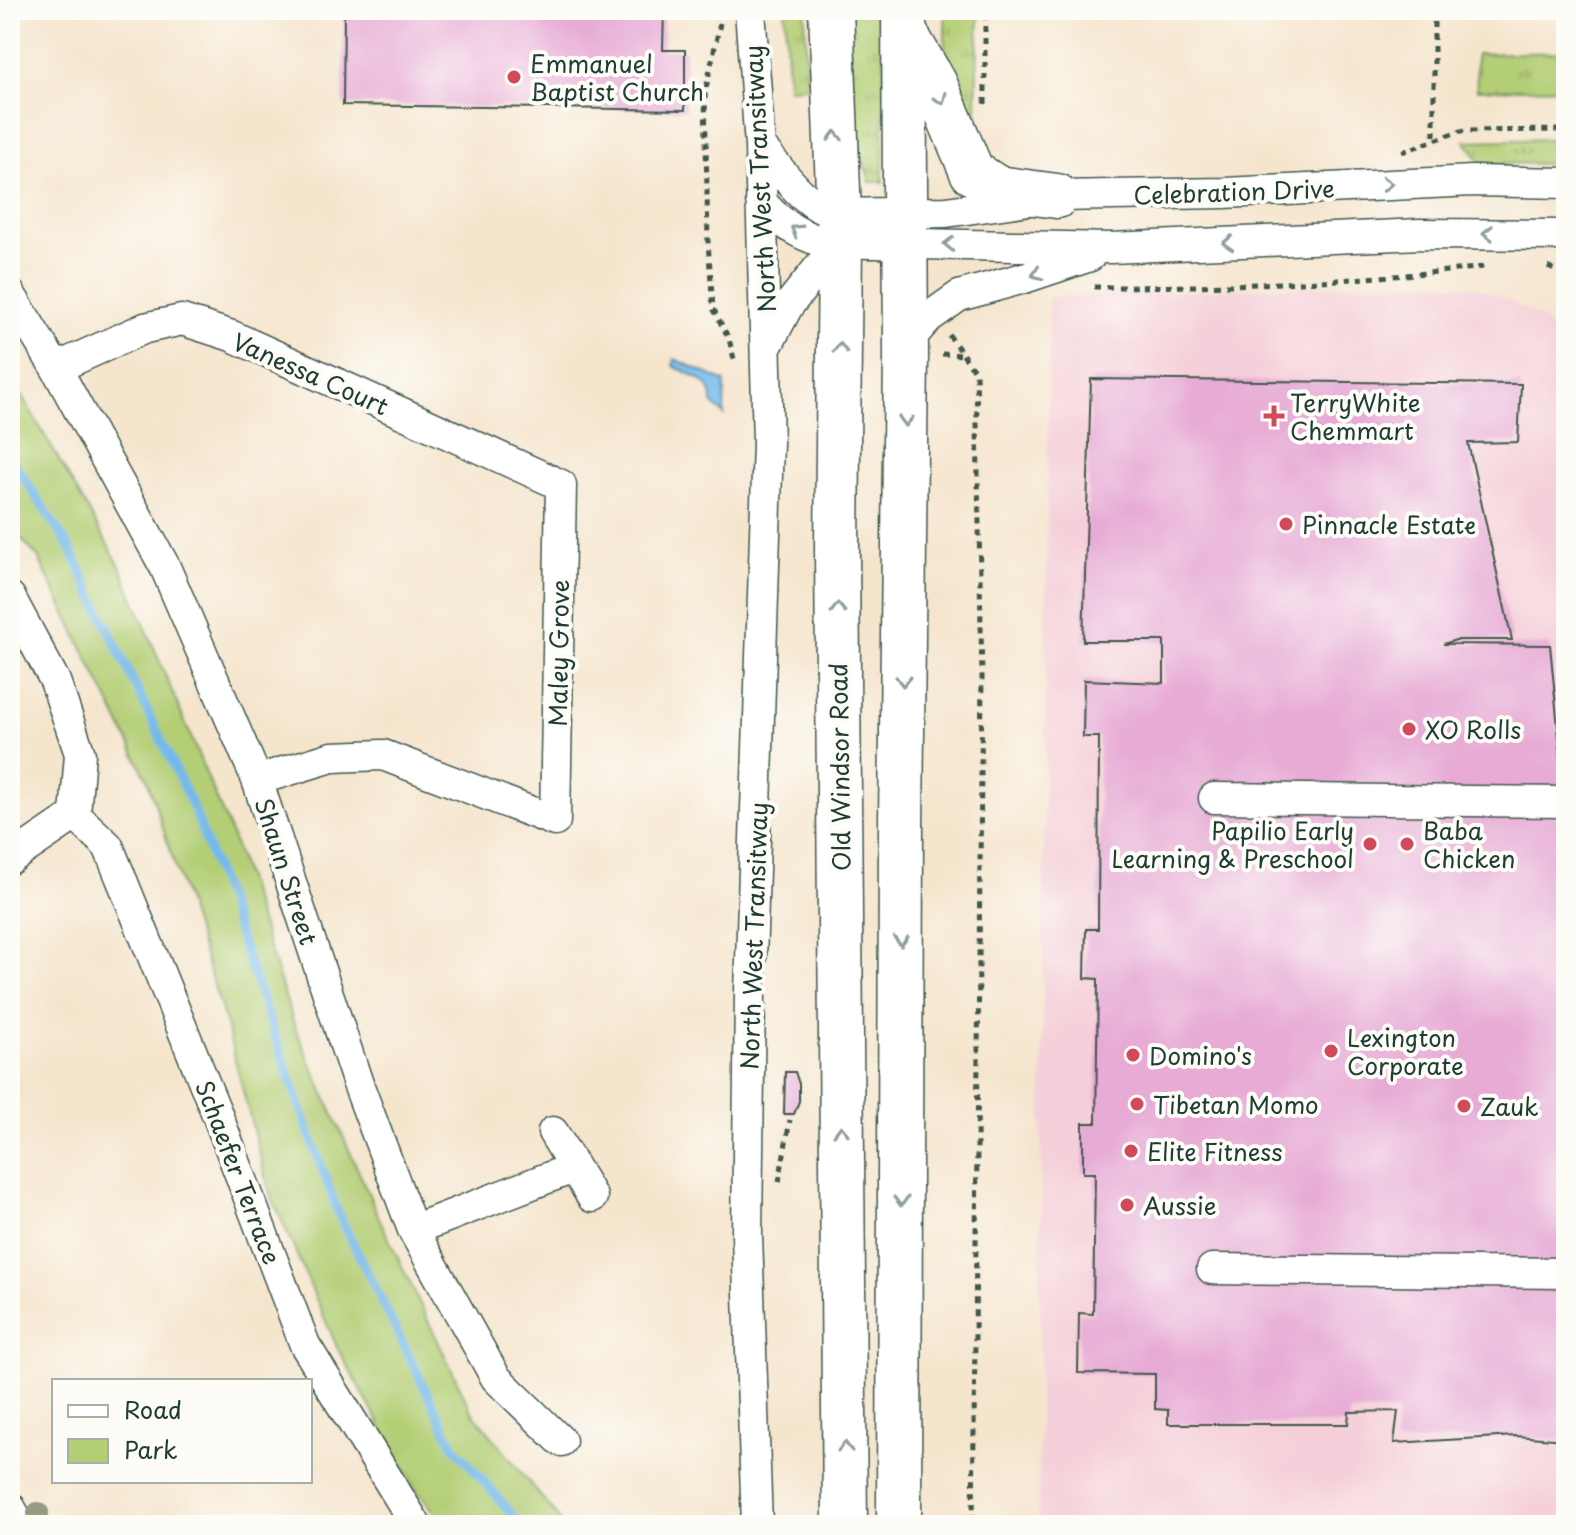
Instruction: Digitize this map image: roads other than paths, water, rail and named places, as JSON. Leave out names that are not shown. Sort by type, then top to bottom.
[{"type":"highway","name":"Old Windsor Road","points":[[831,10],[838,228],[837,550],[845,1525]]},
{"type":"highway","points":[[904,20],[972,172],[997,188],[1057,196]]},
{"type":"highway","points":[[899,1525],[925,336],[904,228],[904,20]]},
{"type":"street","name":"North West Transitway","points":[[750,10],[760,146],[767,348],[767,513],[750,992],[747,1204],[757,1525]]},
{"type":"street","points":[[760,146],[838,228]]},
{"type":"street","name":"Celebration Drive","points":[[904,228],[946,212],[1057,196],[1224,193],[1473,181],[1566,183]]},
{"type":"street","points":[[761,201],[797,232],[823,242],[838,228],[904,228]]},
{"type":"street","name":"North West Transitway","points":[[767,348],[788,306],[838,228]]},
{"type":"street","name":"Celebration Drive","points":[[904,228],[1111,248],[1420,234],[1566,235]]},
{"type":"street","points":[[925,336],[928,318],[959,296],[1024,278],[1111,248]]},
{"type":"street","name":"Shaun Street","points":[[10,294],[56,368],[165,567],[257,780],[357,1081],[413,1230],[496,1378],[561,1441]]},
{"type":"street","name":"Vanessa Court","points":[[56,368],[145,328],[182,320],[232,336],[561,485]]},
{"type":"street","name":"Maley Grove","points":[[257,780],[332,757],[383,755],[555,821],[561,485]]},
{"type":"street","points":[[10,597],[55,681],[80,754],[75,815],[10,859]]},
{"type":"street","points":[[1214,798],[1566,802]]},
{"type":"street","name":"Schaefer Terrace","points":[[75,815],[108,846],[217,1114],[305,1345],[416,1525]]},
{"type":"street","points":[[553,1132],[592,1197]]},
{"type":"street","points":[[413,1230],[573,1168]]},
{"type":"street","points":[[1212,1269],[1566,1273]]},
{"type":"water","points":[[675,359],[725,382],[724,415],[712,403],[712,395],[705,384],[673,366]]},
{"type":"waterway","points":[[10,457],[70,548],[194,809],[338,1213],[453,1445],[521,1525]]},
{"type":"place","name":"Emmanuel Baptist Church","points":[[514,77]]},
{"type":"place","name":"TerryWhite Chemmart","points":[[1274,416]]},
{"type":"place","name":"Pinnacle Estate","points":[[1286,524]]},
{"type":"place","name":"XO Rolls","points":[[1409,729]]},
{"type":"place","name":"Papilio Early Learning & Preschool","points":[[1370,844]]},
{"type":"place","name":"Baba Chicken","points":[[1407,844]]},
{"type":"place","name":"Lexington Corporate","points":[[1331,1051]]},
{"type":"place","name":"Domino's","points":[[1133,1055]]},
{"type":"place","name":"Tibetan Momo","points":[[1137,1104]]},
{"type":"place","name":"Zauk","points":[[1464,1106]]},
{"type":"place","name":"Elite Fitness","points":[[1131,1151]]},
{"type":"place","name":"Aussie","points":[[1127,1205]]}]
